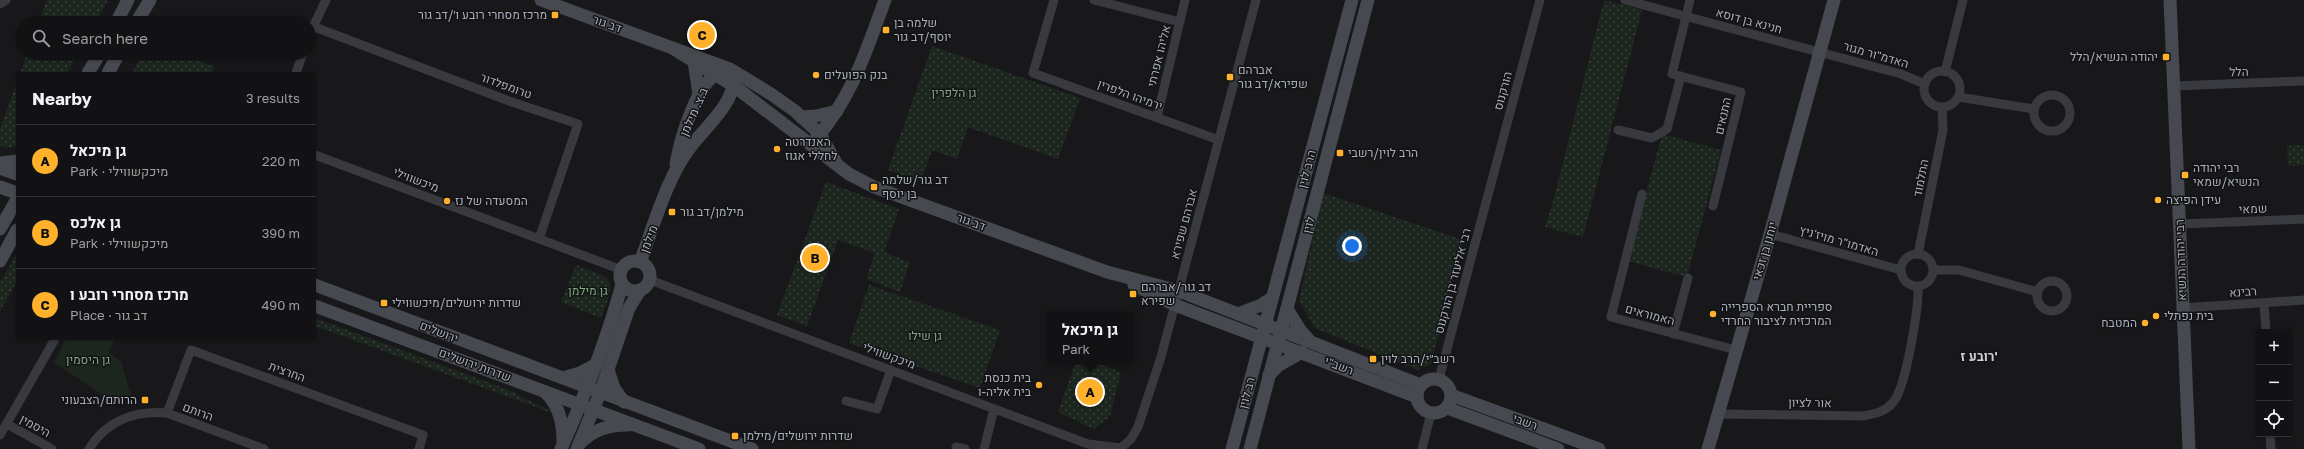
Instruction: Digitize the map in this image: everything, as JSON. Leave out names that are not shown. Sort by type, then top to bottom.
[{"type":"street","points":[[0,4],[6,0]]},
{"type":"street","points":[[120,16],[128,0]]},
{"type":"street","points":[[140,16],[150,0]]},
{"type":"street","points":[[316,19],[326,0]]},
{"type":"street","name":"דב גור","points":[[541,0],[730,69],[772,94],[820,134],[838,166]]},
{"type":"street","points":[[810,146],[837,111],[856,80],[885,0]]},
{"type":"street","name":"ירמיהו הלפרין","points":[[1054,0],[1033,73],[1219,140]]},
{"type":"street","points":[[1094,0],[1180,22]]},
{"type":"street","name":"אליהו אפרתי","points":[[1156,117],[1185,0]]},
{"type":"street","name":"אברהם שפירא","points":[[1122,448],[1132,439],[1138,427],[1161,357],[1256,0]]},
{"type":"street","name":"הרב לוין","points":[[1261,338],[1352,0]]},
{"type":"street","name":"לוין","points":[[1250,449],[1368,0]]},
{"type":"street","name":"הורקנוס","points":[[1490,188],[1540,0]]},
{"type":"street","name":"חנינא בן דוסא","points":[[1625,0],[1820,52]]},
{"type":"street","points":[[1618,130],[1652,138],[1667,129],[1681,76],[1672,74],[1690,0]]},
{"type":"street","name":"יוחנן בן זכאי","points":[[1708,449],[1770,234],[1834,0]]},
{"type":"street","points":[[1945,72],[1963,0]]},
{"type":"street","points":[[2162,0],[2171,22]]},
{"type":"street","name":"רבי יהודה הנשיא","points":[[2170,0],[2189,449]]},
{"type":"street","points":[[2171,22],[2177,0]]},
{"type":"street","name":"טרומפלדור","points":[[316,28],[508,100],[578,124],[539,239]]},
{"type":"street","name":"דב גור","points":[[674,49],[734,86],[810,146],[838,166],[874,186],[1107,272],[1179,291],[1281,330]]},
{"type":"street","name":"האדמ\"ור מגור","points":[[1820,52],[1900,74],[1925,84]]},
{"type":"street","points":[[89,72],[96,60]]},
{"type":"street","points":[[109,72],[115,60]]},
{"type":"street","points":[[296,72],[301,60]]},
{"type":"street","points":[[694,61],[699,95]]},
{"type":"street","points":[[730,69],[734,86]]},
{"type":"street","name":"ב.צ. מילמן","points":[[675,172],[683,135],[699,95],[714,74],[730,69]]},
{"type":"street","points":[[1945,72],[1954,76],[1959,84],[1958,97],[1953,103],[1942,107],[1929,101],[1925,93],[1925,84],[1935,73],[1945,72]]},
{"type":"street","name":"התנאים","points":[[1681,76],[1741,92],[1713,206]]},
{"type":"street","name":"הלל","points":[[2174,86],[2304,81]]},
{"type":"street","name":"ב.צ. מילמן","points":[[675,172],[688,150],[724,106],[734,86]]},
{"type":"street","points":[[1958,97],[2034,109]]},
{"type":"street","points":[[724,106],[752,100]]},
{"type":"street","name":"התלמוד","points":[[1918,254],[1943,130],[1942,107]]},
{"type":"street","points":[[801,117],[816,116],[837,111]]},
{"type":"street","name":"מיכשווילי","points":[[316,154],[622,270]]},
{"type":"street","points":[[0,163],[16,161]]},
{"type":"street","points":[[0,168],[16,174]]},
{"type":"street","name":"מילמן","points":[[640,262],[675,172]]},
{"type":"street","points":[[0,187],[16,193]]},
{"type":"street","name":"רבי אליעזר בן הורקנוס","points":[[1439,380],[1490,188]]},
{"type":"street","name":"האמוראים","points":[[1642,194],[1611,317],[1736,350]]},
{"type":"street","points":[[0,229],[16,201]]},
{"type":"street","name":"שמאי","points":[[2180,224],[2304,219]]},
{"type":"street","points":[[0,261],[16,232]]},
{"type":"street","name":"האדמו\"ר מויז'ניץ","points":[[1770,234],[1900,270]]},
{"type":"street","points":[[1918,254],[1929,259],[1934,270],[1928,283],[1918,287],[1913,286],[1904,280],[1900,270],[1906,258],[1918,254]]},
{"type":"street","points":[[578,447],[593,410],[594,390],[602,367],[629,308],[640,290],[644,288],[650,280],[650,271],[640,262],[632,262],[622,270],[622,284],[602,367],[624,402]]},
{"type":"street","points":[[1934,270],[1958,270],[2038,292]]},
{"type":"street","name":"דב גור","points":[[1107,272],[1175,305],[1261,338]]},
{"type":"street","points":[[1673,334],[1688,278]]},
{"type":"street","name":"מיכקשווילי","points":[[650,280],[1088,444],[1122,448]]},
{"type":"street","points":[[622,284],[630,290],[640,290]]},
{"type":"street","name":"ירושלים","points":[[316,286],[563,378]]},
{"type":"street","name":"אור לציון","points":[[1718,414],[1862,416],[1879,413],[1896,400],[1906,366],[1917,313],[1918,287]]},
{"type":"street","points":[[1238,314],[1262,305],[1272,298]]},
{"type":"street","name":"רבינא","points":[[2183,308],[2304,300]]},
{"type":"street","points":[[2264,303],[2266,329]]},
{"type":"street","name":"שדרות ירושלים","points":[[316,306],[634,425]]},
{"type":"street","points":[[1287,309],[1300,330],[1312,342]]},
{"type":"street","points":[[1281,330],[1312,342],[1419,391]]},
{"type":"street","name":"רשב\"י","points":[[1261,338],[1419,391]]},
{"type":"street","name":"רב לוין","points":[[1232,449],[1261,338]]},
{"type":"street","name":"היסמין","points":[[0,435],[54,340]]},
{"type":"street","name":"החרצית","points":[[167,413],[191,350],[424,435],[419,449]]},
{"type":"street","points":[[1268,377],[1279,365],[1302,352]]},
{"type":"street","points":[[563,378],[602,367]]},
{"type":"street","points":[[846,401],[877,409],[891,370]]},
{"type":"street","points":[[563,378],[752,449]]},
{"type":"street","points":[[1430,379],[1439,380],[1448,385],[1451,395],[1447,408],[1442,411],[1431,413],[1421,407],[1419,391],[1430,379]]},
{"type":"street","points":[[542,390],[552,401],[560,414],[562,447]]},
{"type":"street","points":[[562,447],[581,404],[594,390]]},
{"type":"street","name":"רשבי","points":[[1451,395],[1599,449]]},
{"type":"street","points":[[984,449],[994,408]]},
{"type":"street","points":[[1447,408],[1558,449]]},
{"type":"street","name":"הרותם","points":[[89,449],[103,431],[123,418],[145,412],[167,413],[264,449]]},
{"type":"street","points":[[1422,449],[1431,413]]},
{"type":"street","name":"היסמין","points":[[6,424],[52,449]]},
{"type":"street","points":[[578,447],[592,433],[604,427],[634,425],[699,449]]},
{"type":"street","points":[[2270,437],[2271,449]]},
{"type":"green space","points":[[47,0],[108,0],[99,16],[41,16]]},
{"type":"green space","points":[[1604,0],[1642,10],[1583,237],[1545,227],[1554,198]]},
{"type":"green space","name":"גן הלפרין","points":[[932,46],[1080,98],[1058,159],[968,127],[957,159],[932,150],[921,181],[888,170]]},
{"type":"green space","points":[[25,60],[74,60],[68,72],[20,72]]},
{"type":"green space","points":[[139,60],[196,60],[214,67],[212,72],[133,72]]},
{"type":"green space","points":[[16,85],[16,146],[6,148],[0,145],[0,129]]},
{"type":"green space","points":[[1662,134],[1721,150],[1687,277],[1628,261]]},
{"type":"green space","points":[[2304,145],[2304,165],[2288,166],[2287,146]]},
{"type":"green space","points":[[826,182],[899,209],[884,252],[910,262],[900,292],[866,279],[875,253],[838,240],[807,326],[777,315]]},
{"type":"green space","points":[[1323,193],[1463,240],[1431,364],[1417,370],[1315,328],[1299,300]]},
{"type":"green space","points":[[16,255],[16,283],[0,311],[0,283]]},
{"type":"green space","name":"גן מילמן","points":[[576,265],[599,274],[609,282],[609,295],[601,318],[561,302]]},
{"type":"green space","name":"גן שילו","points":[[869,285],[1000,330],[980,388],[849,343]]},
{"type":"green space","points":[[316,318],[506,389],[549,410],[552,413],[316,326]]},
{"type":"green space","name":"גן היסמין","points":[[65,340],[114,340],[109,353],[121,361],[131,395],[113,402],[54,362]]},
{"type":"green space","points":[[1075,364],[1099,364],[1121,372],[1110,416],[1094,429],[1058,412]]},
{"type":"place","name":"מרכז מסחרי רובע ו׳/דב גור","points":[[555,15]]},
{"type":"place","name":"שלמה בן יוסף/דב גור","points":[[886,30]]},
{"type":"place","name":"מרכז מסחרי רובע ו","points":[[702,35]]},
{"type":"place","name":"יהודה הנשיא/הלל","points":[[2166,57]]},
{"type":"place","name":"בנק הפועלים","points":[[816,75]]},
{"type":"place","name":"אברהם שפירא/דב גור","points":[[1230,77]]},
{"type":"place","name":"האנדרטה לחללי אגוז","points":[[777,149]]},
{"type":"place","name":"הרב לוין/רשבי","points":[[1340,153]]},
{"type":"place","name":"רבי יהודה הנשיא/שמאי","points":[[2185,175]]},
{"type":"place","name":"דב גור/שלמה בן יוסף","points":[[874,187]]},
{"type":"place","name":"עידן הפיצה","points":[[2158,200]]},
{"type":"place","name":"המסעדה של נז","points":[[447,201]]},
{"type":"place","name":"מילמן/דב גור","points":[[672,212]]},
{"type":"place","name":"גן אלכס","points":[[815,258]]},
{"type":"place","name":"דב גור/אברהם שפירא","points":[[1133,294]]},
{"type":"place","name":"שדרות ירושלים/מיכשווילי","points":[[384,303]]},
{"type":"place","name":"ספריית חברא הספרייה המרכזית לציבור החרדי","points":[[1713,314]]},
{"type":"place","name":"בית נפתלי","points":[[2156,316]]},
{"type":"place","name":"המטבח","points":[[2145,323]]},
{"type":"place","name":"רשב״י/הרב לוין","points":[[1373,359]]},
{"type":"place","name":"בית כנסת בית אליה-ו","points":[[1039,385]]},
{"type":"place","name":"גן מיכאל","points":[[1090,392]]},
{"type":"place","name":"הרותם/הצבעוני","points":[[145,400]]},
{"type":"place","name":"שדרות ירושלים/מילמן","points":[[735,436]]},
{"type":"district","name":"רובע ז'","points":[[1979,356]]}]
